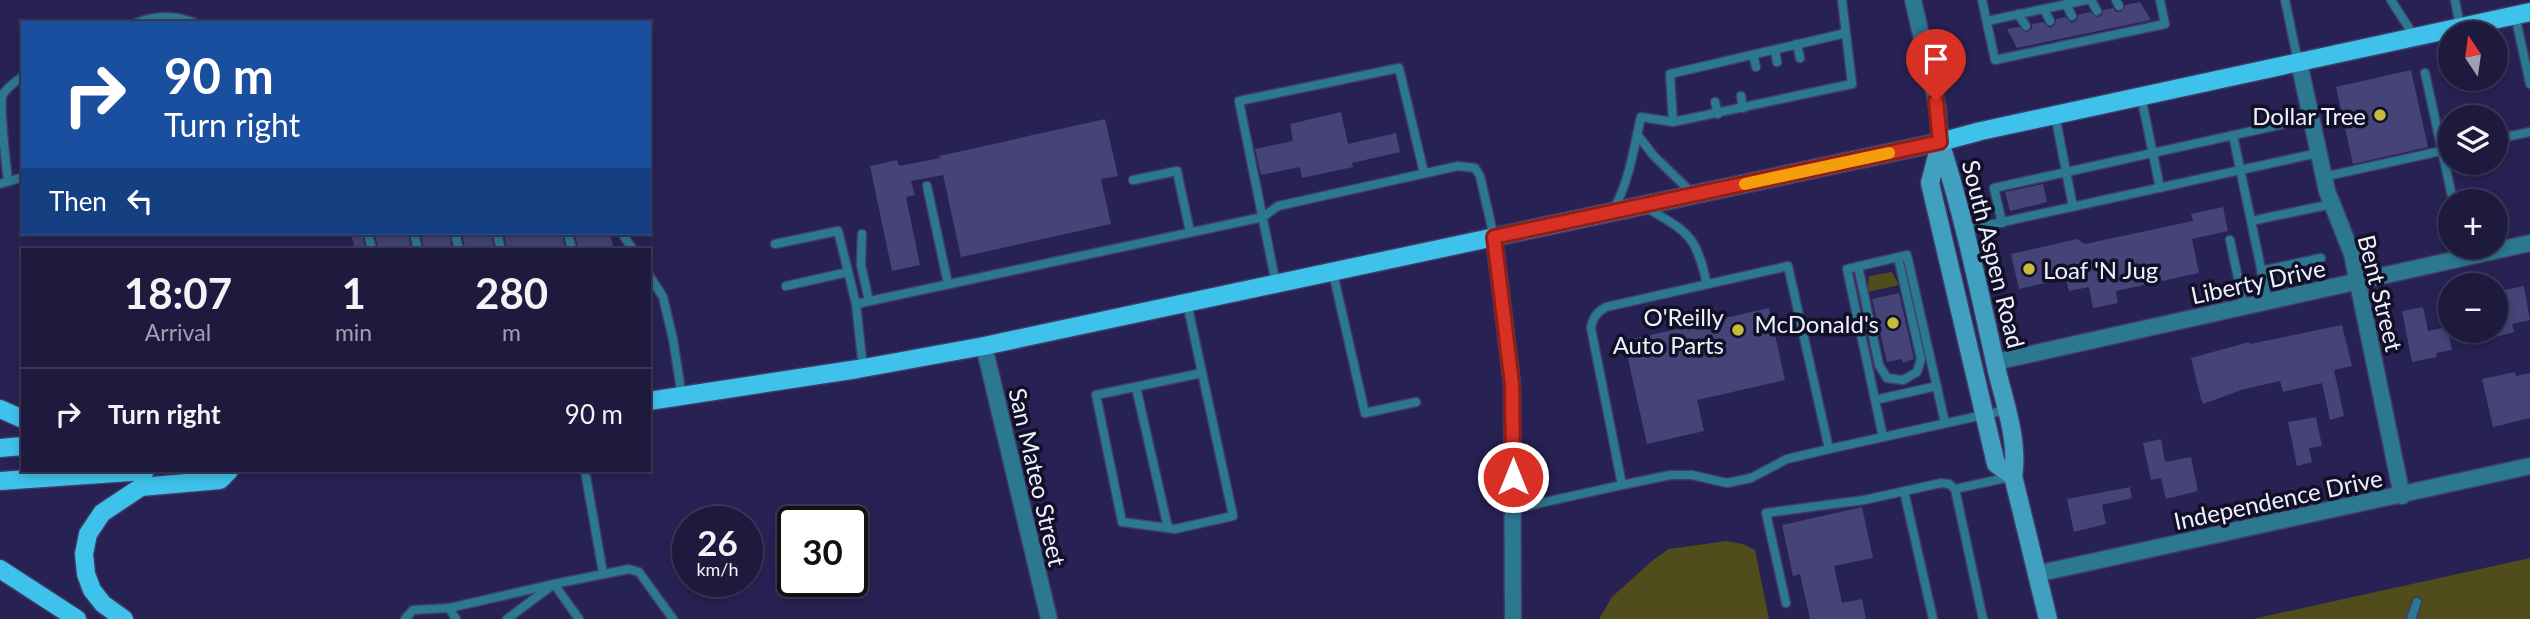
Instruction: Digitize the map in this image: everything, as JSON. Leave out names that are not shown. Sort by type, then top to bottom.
[{"type":"main road","points":[[2483,21],[2524,10]]},
{"type":"main road","points":[[651,401],[984,346],[1940,142],[2438,32]]},
{"type":"main road","points":[[0,409],[21,418]]},
{"type":"main road","points":[[0,449],[21,446]]},
{"type":"main road","points":[[0,481],[130,472]]},
{"type":"main road","points":[[124,619],[103,604],[92,590],[86,574],[84,554],[88,534],[102,513],[141,487],[220,480],[228,472]]},
{"type":"main road","points":[[0,569],[77,619]]},
{"type":"street","points":[[1913,0],[1938,108],[1940,142]]},
{"type":"street","name":"Bent Street","points":[[2299,62],[2323,177],[2352,254],[2402,496]]},
{"type":"street","name":"South Aspen Road","points":[[1940,142],[1964,230],[2006,410],[2016,459],[2013,476],[2048,619]]},
{"type":"street","name":"South Aspen Road","points":[[1940,142],[1930,183],[1996,464],[2013,476]]},
{"type":"street","points":[[1494,237],[1512,384],[1513,619]]},
{"type":"street","name":"Liberty Drive","points":[[1995,362],[2530,243]]},
{"type":"street","name":"San Mateo Street","points":[[984,346],[1049,619]]},
{"type":"street","name":"Independence Drive","points":[[2036,574],[2530,467]]},
{"type":"lane","points":[[1612,211],[1621,195],[1641,117],[1673,122],[1852,84],[1842,0]]},
{"type":"lane","points":[[1982,0],[1995,60],[2061,42],[2165,24],[2160,0]]},
{"type":"lane","points":[[1987,21],[2088,0],[2097,11]]},
{"type":"lane","points":[[2284,0],[2299,62]]},
{"type":"lane","points":[[2391,0],[2415,37]]},
{"type":"lane","points":[[2455,0],[2459,21]]},
{"type":"lane","points":[[2066,4],[2072,16]]},
{"type":"lane","points":[[2044,9],[2050,21]]},
{"type":"lane","points":[[2524,10],[2530,84]]},
{"type":"lane","points":[[2018,14],[2025,26]]},
{"type":"lane","points":[[142,21],[174,15],[190,21]]},
{"type":"lane","points":[[1673,122],[1670,74],[1846,33]]},
{"type":"lane","points":[[1797,44],[1800,58]]},
{"type":"lane","points":[[1775,50],[1777,62]]},
{"type":"lane","points":[[1753,55],[1756,67]]},
{"type":"lane","points":[[1735,59],[1737,70]]},
{"type":"lane","points":[[1708,65],[1710,76]]},
{"type":"lane","points":[[1276,285],[1239,101],[1399,68],[1424,173]]},
{"type":"lane","points":[[2425,73],[2438,121]]},
{"type":"lane","points":[[21,77],[2,97],[0,112],[4,183],[21,178]]},
{"type":"lane","points":[[1804,83],[1805,94]]},
{"type":"lane","points":[[1783,86],[1786,99]]},
{"type":"lane","points":[[1760,92],[1763,104]]},
{"type":"lane","points":[[1741,96],[1743,108]]},
{"type":"lane","points":[[2141,96],[2160,188]]},
{"type":"lane","points":[[1716,102],[1718,114]]},
{"type":"lane","points":[[2055,115],[2073,207]]},
{"type":"lane","points":[[2001,222],[1994,188],[2311,118]]},
{"type":"lane","points":[[2508,137],[2530,132]]},
{"type":"lane","points":[[1637,134],[1653,155],[1694,195]]},
{"type":"lane","points":[[2233,135],[2267,302]]},
{"type":"lane","points":[[2323,177],[2438,152]]},
{"type":"lane","points":[[1964,230],[2318,153]]},
{"type":"lane","points":[[856,304],[1263,217],[1278,206],[1458,166],[1475,169],[1480,176],[1494,237]]},
{"type":"lane","points":[[1133,180],[1177,171],[1190,232]]},
{"type":"lane","points":[[927,186],[948,284]]},
{"type":"lane","points":[[2251,221],[2332,204]]},
{"type":"lane","points":[[1642,205],[1685,232],[1695,242],[1707,284]]},
{"type":"lane","points":[[775,244],[838,231],[856,304],[863,368]]},
{"type":"lane","points":[[862,234],[861,265],[869,301]]},
{"type":"lane","points":[[2230,240],[2244,307]]},
{"type":"lane","points":[[1883,437],[1847,269],[1858,266],[1907,255],[1945,423]]},
{"type":"lane","points":[[1858,266],[1882,373],[1894,381],[1903,380],[1917,372],[1921,359],[1898,257]]},
{"type":"lane","points":[[2261,271],[2321,258]]},
{"type":"lane","points":[[1622,485],[1591,328],[1598,311],[1788,266],[1829,449]]},
{"type":"lane","points":[[786,286],[848,272]]},
{"type":"lane","points":[[1333,273],[1365,413],[1416,402]]},
{"type":"lane","points":[[651,280],[663,297],[666,308],[682,397]]},
{"type":"lane","points":[[1187,303],[1233,516],[1175,529],[1122,522],[1096,395],[1202,373]]},
{"type":"lane","points":[[1875,400],[1937,386]]},
{"type":"lane","points":[[1136,387],[1168,528]]},
{"type":"lane","points":[[1513,509],[1670,475],[1692,475],[1727,483],[1751,478],[1787,459],[2006,410]]},
{"type":"lane","points":[[585,472],[603,573]]},
{"type":"lane","points":[[1955,489],[2013,476]]},
{"type":"lane","points":[[1786,603],[1766,513],[1864,500],[1941,483],[1949,484],[1955,489],[1983,619]]},
{"type":"lane","points":[[1904,491],[1933,619]]},
{"type":"lane","points":[[405,619],[413,610],[449,608],[629,569],[639,572],[673,619]]},
{"type":"lane","points":[[507,619],[554,584]]},
{"type":"lane","points":[[554,584],[579,619]]},
{"type":"lane","points":[[2411,619],[2417,602]]},
{"type":"lane","points":[[449,608],[456,619]]},
{"type":"shaded area","points":[[1892,272],[1899,285],[1867,292],[1869,276]]},
{"type":"shaded area","points":[[1726,541],[1743,544],[1755,550],[1769,619],[1599,619],[1612,597],[1669,549]]},
{"type":"shaded area","points":[[2530,558],[2530,619],[2253,619]]},
{"type":"building","points":[[2140,2],[2151,20],[2017,48],[2007,29],[2019,27],[2027,32],[2032,29],[2032,24],[2043,22],[2050,28],[2055,25],[2056,19],[2065,17],[2072,23],[2077,20],[2078,15],[2090,12],[2098,17],[2103,10],[2113,8],[2116,12],[2121,12],[2125,5]]},
{"type":"building","points":[[2411,70],[2428,147],[2353,164],[2336,87]]},
{"type":"building","points":[[1341,112],[1348,144],[1396,133],[1400,152],[1352,163],[1353,167],[1302,178],[1300,167],[1261,175],[1255,149],[1293,141],[1290,124]]},
{"type":"building","points":[[1105,119],[1118,176],[1101,179],[1111,224],[961,257],[943,175],[911,181],[915,195],[906,197],[920,265],[892,271],[870,166],[897,160],[899,166],[940,158],[939,156]]},
{"type":"building","points":[[2043,184],[2047,202],[2010,211],[2005,192]]},
{"type":"building","points":[[2223,207],[2228,231],[2192,239],[2199,273],[2116,291],[2118,303],[2093,308],[2089,287],[2069,291],[2066,278],[2019,289],[2011,254],[2077,239],[2085,244],[2193,221],[2191,214]]},
{"type":"building","points":[[351,235],[362,235],[365,248],[355,248]]},
{"type":"building","points":[[375,235],[408,235],[411,248],[378,248]]},
{"type":"building","points":[[421,235],[449,235],[452,248],[424,248]]},
{"type":"building","points":[[462,235],[491,235],[494,248],[465,248]]},
{"type":"building","points":[[504,235],[562,235],[565,248],[507,248]]},
{"type":"building","points":[[575,235],[610,235],[614,248],[578,248]]},
{"type":"building","points":[[2524,286],[2530,320],[2512,324],[2514,332],[2508,334],[2508,289]]},
{"type":"building","points":[[1899,293],[1914,359],[1903,363],[1902,359],[1887,362],[1872,299]]},
{"type":"building","points":[[2423,307],[2428,331],[2438,329],[2438,343],[2450,343],[2452,350],[2436,353],[2437,357],[2412,362],[2402,311]]},
{"type":"building","points":[[1769,308],[1785,380],[1697,400],[1704,431],[1647,444],[1624,341]]},
{"type":"building","points":[[2342,325],[2352,366],[2334,370],[2344,416],[2330,420],[2322,383],[2283,392],[2280,381],[2241,390],[2203,404],[2191,358],[2249,342],[2250,344]]},
{"type":"building","points":[[2515,372],[2516,376],[2530,373],[2530,418],[2493,427],[2482,379]]},
{"type":"building","points":[[2316,417],[2322,446],[2309,448],[2312,462],[2297,466],[2288,422]]},
{"type":"building","points":[[2161,439],[2165,462],[2191,457],[2198,491],[2166,499],[2161,478],[2151,480],[2143,443]]},
{"type":"building","points":[[2130,487],[2132,498],[2102,505],[2106,524],[2074,532],[2067,499]]},
{"type":"building","points":[[1862,507],[1873,558],[1834,566],[1842,603],[1862,599],[1866,619],[1810,619],[1800,574],[1793,576],[1782,525]]},
{"type":"slow traffic","points":[[1745,184],[1889,153]]},
{"type":"place","name":"Dollar Tree","points":[[2380,115]]},
{"type":"place","name":"Loaf 'N Jug","points":[[2029,269]]},
{"type":"place","name":"McDonald's","points":[[1893,323]]},
{"type":"place","name":"O'Reilly Auto Parts","points":[[1738,330]]},
{"type":"route","points":[[1513,477],[1512,384],[1494,237],[1940,142],[1936,101]]}]
